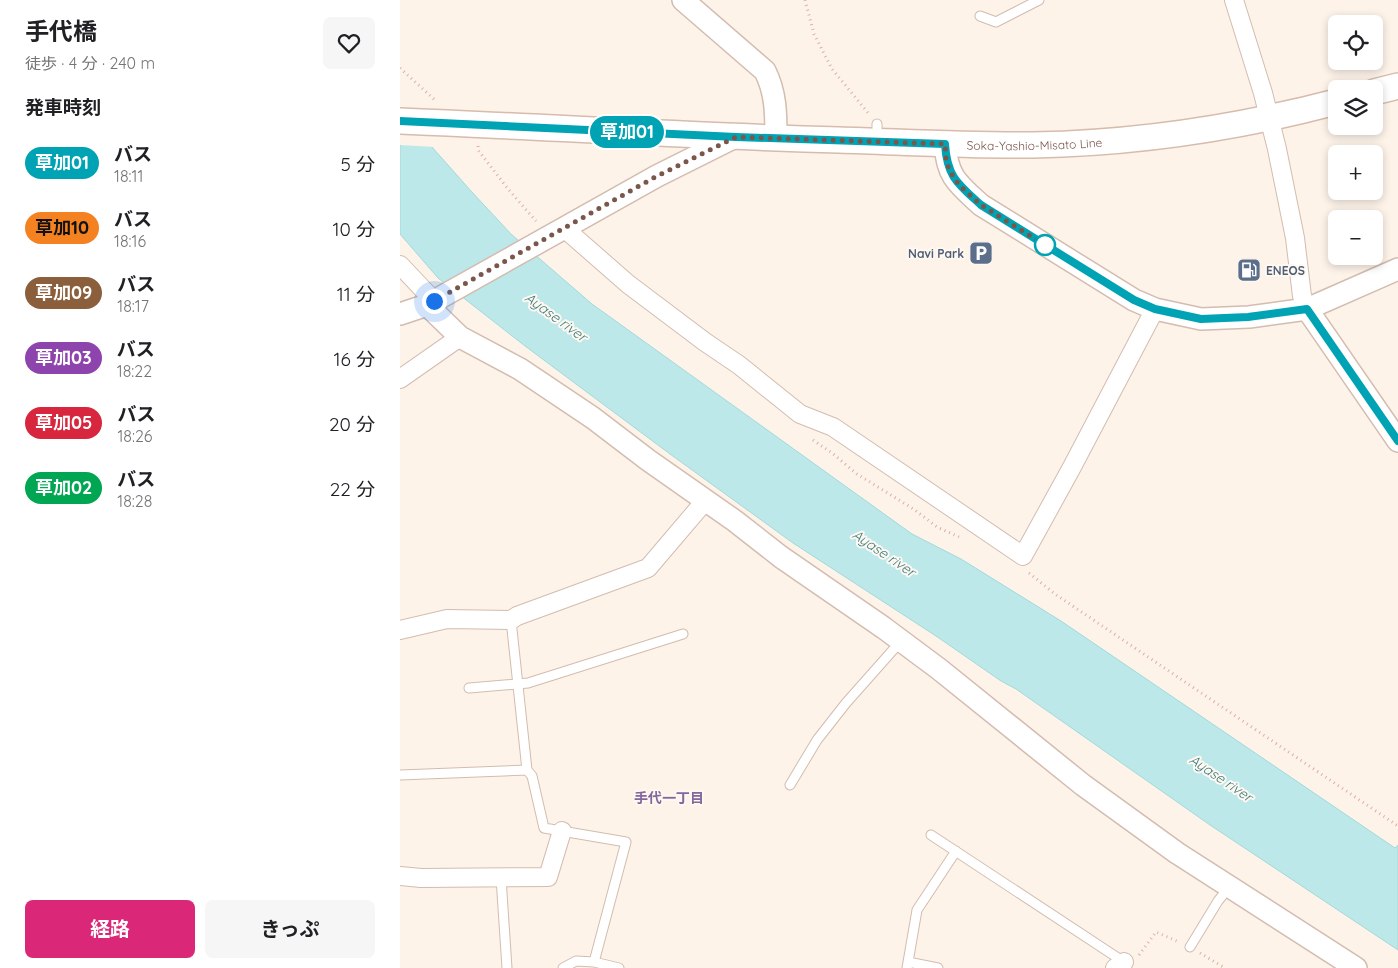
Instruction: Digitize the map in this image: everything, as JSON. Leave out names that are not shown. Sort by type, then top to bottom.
[{"type":"main road","points":[[1383,90],[1398,86]]},
{"type":"main road","name":"Soka-Yashio-Misato Line","points":[[400,121],[776,138],[877,132],[945,144],[1033,145],[1122,140],[1170,134],[1270,119],[1328,104]]},
{"type":"street","points":[[683,0],[765,71],[775,99],[776,138]]},
{"type":"street","points":[[1234,0],[1270,119],[1295,238],[1302,296],[1307,309],[1398,441]]},
{"type":"street","points":[[400,314],[437,299],[657,176],[736,137]]},
{"type":"street","points":[[945,144],[949,170],[959,185],[981,205],[1134,300],[1155,309],[1201,319],[1248,317],[1307,309],[1398,269]]},
{"type":"street","points":[[554,234],[628,284],[739,365],[800,414],[833,426],[1022,556],[1072,467],[1155,309]]},
{"type":"street","points":[[400,265],[437,299],[460,337],[520,369],[593,418],[648,460],[735,521],[780,557],[901,641],[1125,815],[1177,853],[1356,968]]},
{"type":"street","points":[[400,379],[460,337]]},
{"type":"street","points":[[400,630],[447,619],[510,620],[648,568],[705,501]]},
{"type":"street","points":[[400,876],[421,878],[548,877],[562,831]]},
{"type":"lane","points":[[980,16],[996,22],[1040,0]]},
{"type":"lane","points":[[510,620],[527,770],[532,776],[544,828],[626,842],[594,962]]},
{"type":"lane","points":[[469,688],[528,683],[683,634]]},
{"type":"lane","points":[[790,785],[823,732],[901,641]]},
{"type":"lane","points":[[400,775],[527,770]]},
{"type":"lane","points":[[931,835],[1119,965]]},
{"type":"lane","points":[[938,968],[908,965],[917,910],[956,851]]},
{"type":"lane","points":[[501,878],[507,968]]},
{"type":"lane","points":[[1190,948],[1218,901],[1230,886]]},
{"type":"lane","points":[[563,968],[576,961],[594,962],[619,968]]},
{"type":"path","points":[[805,0],[814,34],[832,69],[877,132]]},
{"type":"path","points":[[400,68],[440,104],[443,123]]},
{"type":"path","points":[[478,125],[478,150],[508,190],[539,224],[554,234]]},
{"type":"path","points":[[1119,965],[1135,961],[1156,932],[1190,948],[1225,968]]},
{"type":"water","name":"Ayase river","points":[[400,111],[511,234],[592,304],[912,534],[961,559],[1061,621],[1395,848],[1398,845],[1398,950],[1210,825],[1016,689],[1001,681],[936,636],[793,543],[525,346],[438,278],[400,234]]},
{"type":"pier","points":[[400,108],[402,109],[435,147],[400,145]]},
{"type":"bus line","name":"草加01","points":[[400,121],[736,137],[945,144],[949,170],[959,185],[981,205],[1134,300],[1155,309],[1201,319],[1248,317],[1307,309],[1398,441]]},
{"type":"place","name":"Navi Park","points":[[981,253]]},
{"type":"place","name":"ENEOS","points":[[1249,270]]},
{"type":"district","name":"手代一丁目","points":[[669,798]]},
{"type":"route","points":[[434,301],[657,176],[736,137],[945,144],[949,170],[959,185],[981,205],[1045,245]]}]
